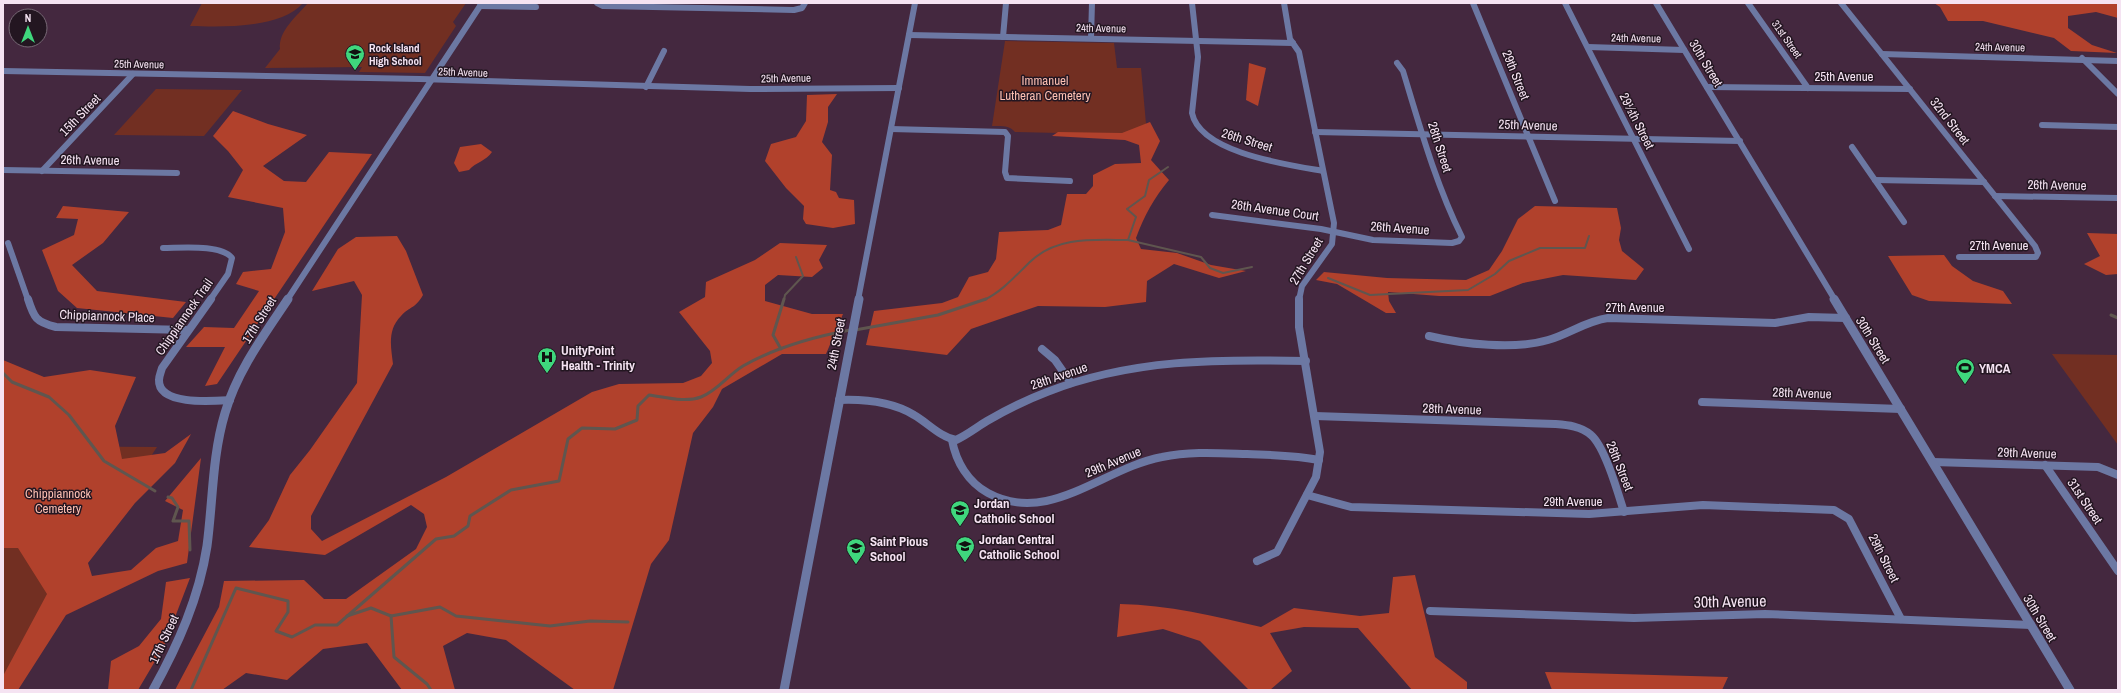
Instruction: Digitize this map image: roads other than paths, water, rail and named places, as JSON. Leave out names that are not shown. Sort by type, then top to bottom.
[{"type":"street","points":[[596,3],[603,6],[794,10],[802,8],[805,3]]},
{"type":"street","name":"24th Street","points":[[784,690],[915,3]]},
{"type":"street","points":[[1004,37],[1006,3]]},
{"type":"street","points":[[1091,38],[1092,3]]},
{"type":"street","name":"26th Street","points":[[1192,3],[1198,58],[1193,114],[1200,131],[1215,142],[1233,150],[1323,171]]},
{"type":"street","name":"27th Street","points":[[1257,560],[1277,552],[1316,477],[1320,447],[1299,327],[1298,305],[1299,296],[1305,282],[1332,244],[1334,231],[1316,132],[1298,52],[1293,43],[1284,3]]},
{"type":"street","name":"29th Street","points":[[1473,3],[1555,201]]},
{"type":"street","name":"29½th Street","points":[[1565,3],[1689,249]]},
{"type":"street","name":"30th Street","points":[[1656,3],[2070,690]]},
{"type":"street","name":"31st Street","points":[[1748,3],[1808,88]]},
{"type":"street","name":"32nd Street","points":[[1841,3],[2035,246],[2038,255]]},
{"type":"street","points":[[481,4],[536,7]]},
{"type":"street","name":"17th Street","points":[[153,690],[178,644],[197,593],[207,544],[211,493],[220,429],[230,400],[242,374],[338,220],[481,4]]},
{"type":"street","name":"24th Avenue","points":[[909,35],[1293,43]]},
{"type":"street","name":"24th Avenue","points":[[1588,47],[1684,50]]},
{"type":"street","points":[[646,87],[664,51]]},
{"type":"street","name":"24th Avenue","points":[[1882,54],[2118,60]]},
{"type":"street","points":[[2082,58],[2118,94]]},
{"type":"street","name":"28th Street","points":[[1397,63],[1403,71],[1423,135],[1451,215],[1462,237]]},
{"type":"street","name":"25th Avenue","points":[[3,71],[750,89],[899,88]]},
{"type":"street","name":"15th Street","points":[[42,171],[134,74]]},
{"type":"street","name":"25th Avenue","points":[[1707,86],[1910,89]]},
{"type":"street","points":[[2042,125],[2118,126]]},
{"type":"street","points":[[891,129],[1001,131],[1007,134],[1006,176],[1010,179],[1070,181]]},
{"type":"street","name":"25th Avenue","points":[[1316,132],[1740,141]]},
{"type":"street","points":[[1852,147],[1904,222]]},
{"type":"street","name":"26th Avenue","points":[[3,170],[177,173]]},
{"type":"street","points":[[1875,180],[1984,182]]},
{"type":"street","name":"26th Avenue","points":[[1995,196],[2118,198]]},
{"type":"street","name":"26th Avenue Court","points":[[1212,215],[1334,231]]},
{"type":"street","name":"26th Avenue","points":[[1334,231],[1360,237],[1390,241],[1458,243],[1462,237]]},
{"type":"street","name":"Chippiannock Place","points":[[8,243],[33,314],[41,322],[65,328],[188,330]]},
{"type":"street","name":"Chippiannock Trail","points":[[164,248],[216,249],[228,253],[232,258],[232,269],[162,368],[159,375],[160,386],[164,394],[179,399],[230,400]]},
{"type":"street","name":"27th Avenue","points":[[1959,257],[2004,256],[2027,258],[2038,255]]},
{"type":"street","name":"27th Avenue","points":[[1430,336],[1448,340],[1530,344],[1558,337],[1584,323],[1608,318],[1775,323],[1809,317],[1846,318]]},
{"type":"street","points":[[1042,349],[1055,360],[1071,383]]},
{"type":"street","name":"28th Avenue","points":[[952,440],[960,438],[1014,406],[1071,383],[1130,368],[1188,360],[1306,361]]},
{"type":"street","points":[[839,400],[875,402],[903,409],[920,418],[944,436],[952,440]]},
{"type":"street","name":"28th Avenue","points":[[1702,402],[1901,409]]},
{"type":"street","name":"28th Avenue","points":[[1315,416],[1555,424],[1574,426],[1588,432]]},
{"type":"street","name":"28th Street","points":[[1588,432],[1600,446],[1624,512]]},
{"type":"street","name":"29th Avenue","points":[[952,440],[955,452],[963,468],[978,487],[994,499],[1017,504],[1036,504],[1055,500],[1130,464],[1175,454],[1211,453],[1302,456],[1319,460]]},
{"type":"street","name":"29th Avenue","points":[[1933,462],[2098,468],[2118,476]]},
{"type":"street","name":"31st Street","points":[[2045,465],[2118,571]]},
{"type":"street","name":"29th Avenue","points":[[1307,495],[1329,502],[1358,507],[1558,513],[1624,512],[1667,506],[1703,506],[1823,509],[1840,512]]},
{"type":"street","name":"29th Street","points":[[1840,512],[1849,519],[1853,526],[1901,619]]},
{"type":"street","name":"30th Avenue","points":[[1430,611],[1595,618],[1764,614],[2030,625]]},
{"type":"waterway","points":[[1128,240],[1136,217],[1127,209],[1145,196],[1149,180],[1168,167]]},
{"type":"waterway","points":[[1328,278],[1370,295],[1468,290],[1495,274],[1509,261],[1540,248],[1585,248],[1589,236]]},
{"type":"waterway","points":[[985,299],[1015,277],[1031,261],[1053,247],[1077,241],[1128,240]]},
{"type":"waterway","points":[[1128,240],[1201,257],[1210,268],[1223,273],[1252,267]]},
{"type":"waterway","points":[[784,300],[785,295],[803,276],[796,257]]},
{"type":"waterway","points":[[781,348],[773,335],[784,299]]},
{"type":"waterway","points":[[855,330],[938,315],[985,299]]},
{"type":"waterway","points":[[2111,315],[2118,318]]},
{"type":"waterway","points":[[781,348],[809,339],[850,330]]},
{"type":"waterway","points":[[348,616],[436,539],[454,536],[468,526],[470,516],[511,490],[559,481],[568,439],[582,428],[615,429],[637,420],[638,406],[649,395],[682,400],[701,397],[712,391],[743,366],[768,353],[781,348]]},
{"type":"waterway","points":[[3,373],[12,382],[49,397],[69,415],[104,461],[155,491]]},
{"type":"waterway","points":[[168,497],[172,498],[178,507],[173,521],[189,521],[190,550]]},
{"type":"waterway","points":[[191,690],[236,588],[288,601],[288,612],[276,631],[292,637],[315,625],[337,625],[348,616]]},
{"type":"waterway","points":[[391,616],[440,607],[456,616],[550,626],[590,621],[628,622]]},
{"type":"waterway","points":[[348,616],[371,608],[391,616]]},
{"type":"waterway","points":[[391,616],[394,657],[427,684],[431,690]]},
{"type":"place","name":"Rock Island High School","points":[[355,71]]},
{"type":"place","name":"UnityPoint Health - Trinity","points":[[547,374]]},
{"type":"place","name":"YMCA","points":[[1965,385]]},
{"type":"place","name":"Jordan Catholic School","points":[[960,527]]},
{"type":"place","name":"Jordan Central Catholic School","points":[[965,563]]},
{"type":"place","name":"Saint Pious School","points":[[856,565]]},
{"type":"park label","name":"Immanuel Lutheran Cemetery","points":[[1045,88]]},
{"type":"park label","name":"Chippiannock Cemetery","points":[[58,500]]}]
